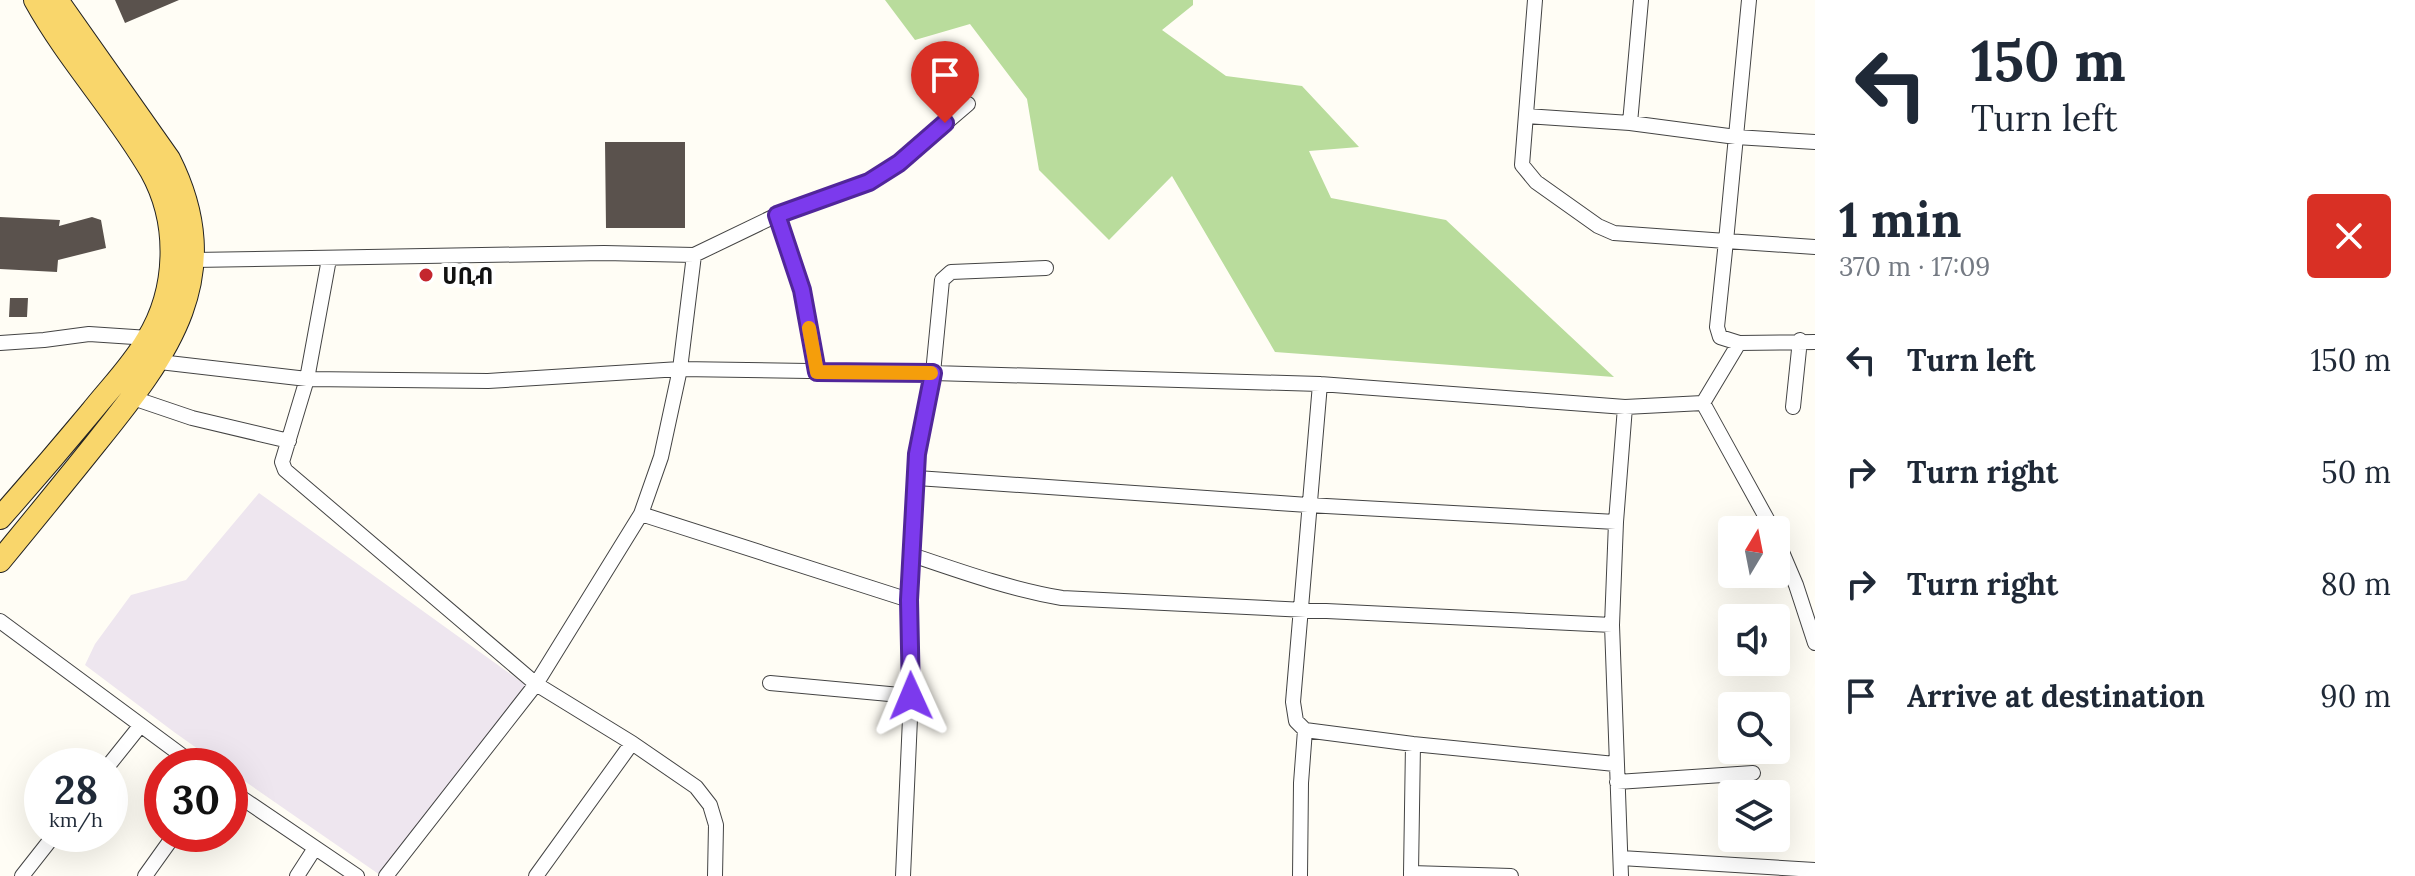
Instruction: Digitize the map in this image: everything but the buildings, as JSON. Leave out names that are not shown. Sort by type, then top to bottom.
[{"type":"main road","points":[[0,561],[133,398],[146,360],[149,338],[164,304],[172,257],[162,195],[151,171],[49,25],[35,0]]},
{"type":"main road","points":[[0,518],[178,326],[192,275],[192,225],[180,180],[169,159],[57,0]]},
{"type":"street","points":[[1535,0],[1522,165],[1536,182],[1598,226],[1614,233],[1815,247]]},
{"type":"street","points":[[1630,123],[1641,0]]},
{"type":"street","points":[[1749,0],[1717,327],[1720,337],[1739,343],[1807,341],[1793,407]]},
{"type":"street","points":[[193,260],[604,253],[694,255],[777,215],[869,182],[899,163],[968,104]]},
{"type":"street","points":[[1526,116],[1815,142]]},
{"type":"street","points":[[777,215],[802,290],[817,372]]},
{"type":"street","points":[[386,876],[536,684],[641,514],[661,457],[680,369],[694,255]]},
{"type":"street","points":[[329,259],[307,379],[282,462],[285,470],[536,684],[696,787],[710,805],[716,825],[715,876]]},
{"type":"street","points":[[903,876],[911,696],[909,600],[917,454],[933,373],[942,280],[951,272],[1046,268]]},
{"type":"street","points":[[0,343],[89,334],[149,338]]},
{"type":"street","points":[[1703,403],[1739,343]]},
{"type":"street","points":[[146,360],[307,379],[488,381],[680,369],[933,373],[1320,384],[1625,407],[1703,403]]},
{"type":"street","points":[[1320,384],[1299,609],[1293,702],[1296,721],[1305,730],[1615,764]]},
{"type":"street","points":[[133,398],[192,418],[289,441]]},
{"type":"street","points":[[1703,403],[1765,516]]},
{"type":"street","points":[[1621,876],[1612,625],[1625,407]]},
{"type":"street","points":[[917,478],[1616,522]]},
{"type":"street","points":[[641,514],[909,600]]},
{"type":"street","points":[[912,555],[989,581],[1062,598],[1612,625]]},
{"type":"street","points":[[1790,571],[1815,643]]},
{"type":"street","points":[[0,621],[171,748]]},
{"type":"street","points":[[770,683],[911,696]]},
{"type":"street","points":[[122,748],[140,726]]},
{"type":"street","points":[[1300,876],[1305,730]]},
{"type":"street","points":[[536,876],[632,743]]},
{"type":"street","points":[[1413,744],[1411,874],[1511,876]]},
{"type":"street","points":[[1617,782],[1753,773]]},
{"type":"street","points":[[248,802],[357,876]]},
{"type":"street","points":[[297,876],[315,848]]},
{"type":"street","points":[[22,876],[41,852]]},
{"type":"street","points":[[145,876],[162,852]]},
{"type":"street","points":[[1621,858],[1815,870]]},
{"type":"shaded area","points":[[259,493],[527,686],[380,875],[248,783],[248,748],[197,748],[85,665],[95,644],[131,595],[186,580]]},
{"type":"green space","points":[[885,0],[1193,0],[1193,5],[1162,30],[1226,76],[1302,86],[1359,147],[1309,151],[1331,198],[1446,220],[1614,377],[1275,352],[1172,176],[1109,240],[1039,170],[1027,99],[970,24],[915,40]]},
{"type":"slow traffic","points":[[809,328],[817,372],[931,373]]},
{"type":"place","name":"ሀቢብ","points":[[426,275]]},
{"type":"route","points":[[911,696],[909,600],[917,454],[933,373],[817,372],[802,290],[777,215],[869,182],[899,163],[945,123]]}]
